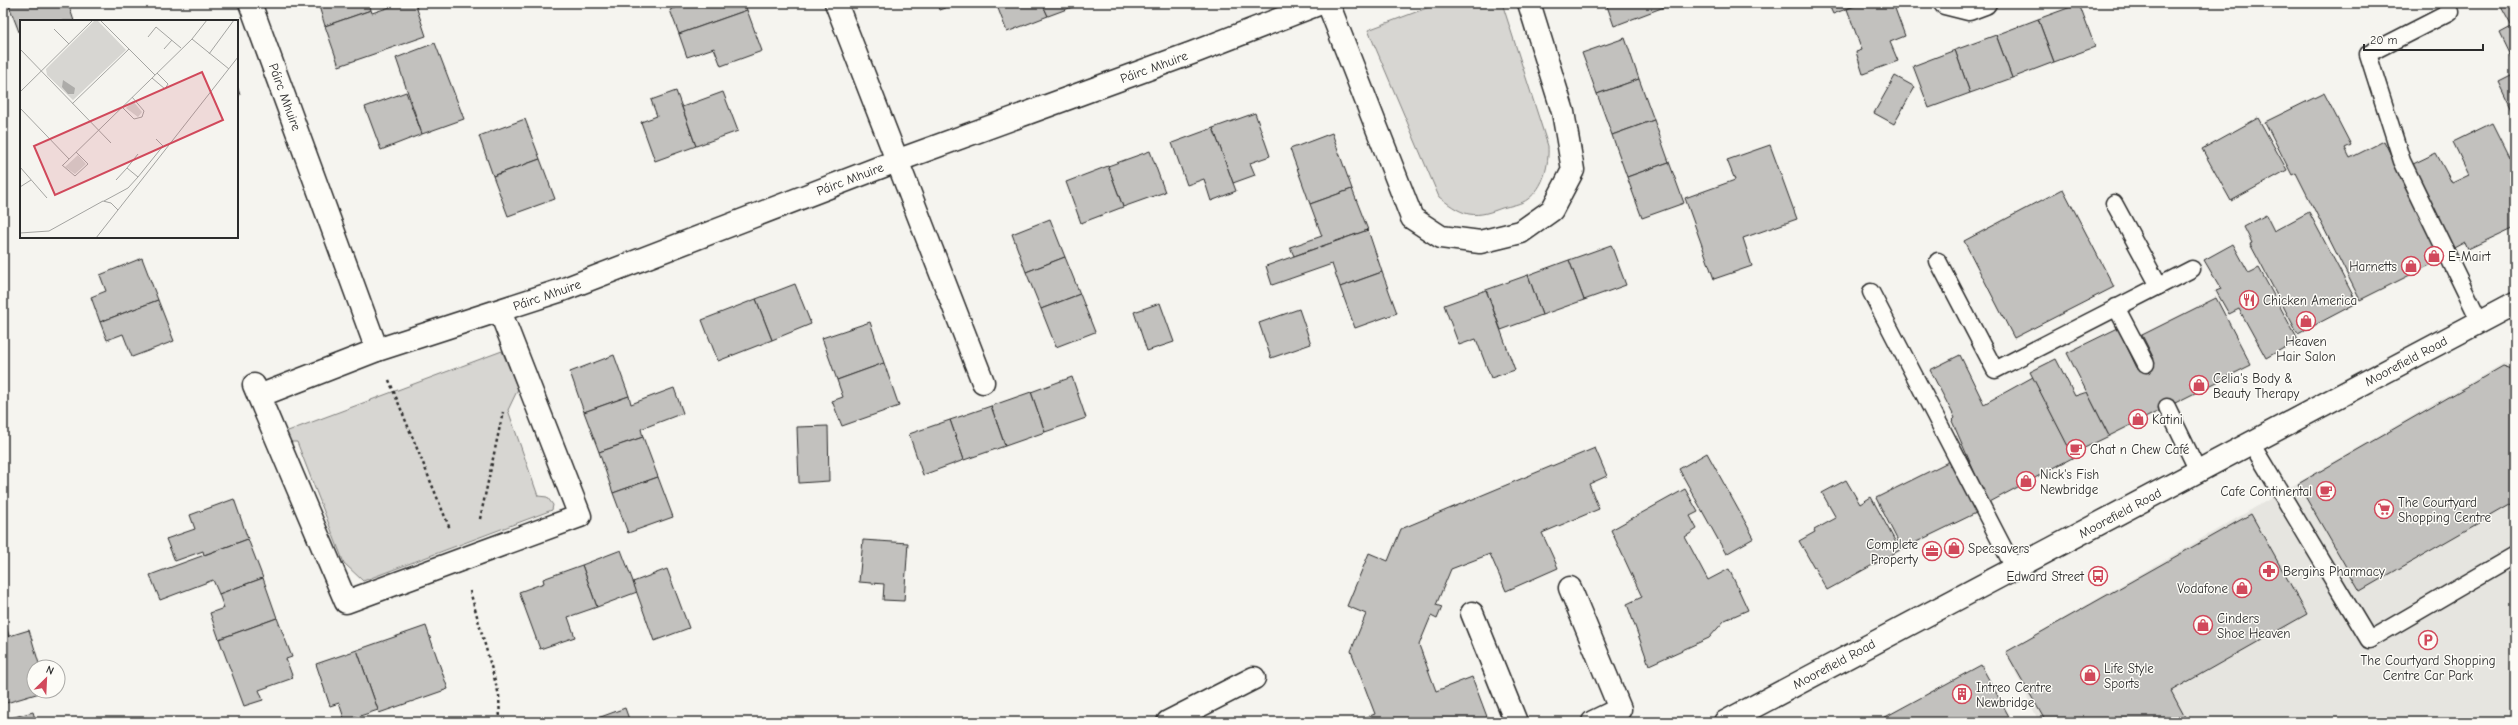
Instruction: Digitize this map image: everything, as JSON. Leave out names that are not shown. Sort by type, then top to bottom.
[{"type":"street","name":"Páirc Mhuire","points":[[250,3],[376,350]]},
{"type":"street","points":[[836,3],[899,160],[984,382]]},
{"type":"street","name":"Páirc Mhuire","points":[[462,559],[346,602],[256,391],[376,350],[562,290],[899,160],[1192,53],[1320,3]]},
{"type":"street","points":[[1328,3],[1412,218],[1441,237],[1480,242],[1521,232],[1552,210],[1573,170],[1563,112],[1529,3]]},
{"type":"street","points":[[1945,3],[1969,9],[1985,3]]},
{"type":"street","name":"Moorefield Road","points":[[1724,722],[2515,303]]},
{"type":"street","points":[[462,559],[580,516],[500,311]]},
{"type":"street","points":[[1570,588],[1620,709],[1593,722]]},
{"type":"street","points":[[1472,613],[1516,722]]},
{"type":"street","points":[[1168,722],[1254,678]]},
{"type":"lane","points":[[2450,12],[2368,54],[2402,161],[2480,322]]},
{"type":"lane","points":[[2114,203],[2159,286]]},
{"type":"lane","points":[[1938,261],[1995,370],[2192,269]]},
{"type":"lane","points":[[1870,292],[2014,568]]},
{"type":"lane","points":[[2116,307],[2146,364]]},
{"type":"lane","points":[[2167,407],[2198,471]]},
{"type":"lane","points":[[2251,443],[2369,640],[2515,555]]},
{"type":"path","points":[[462,559],[476,535],[505,405]]},
{"type":"shaded area","points":[[1440,3],[1502,3],[1548,146],[1548,161],[1542,182],[1528,199],[1516,205],[1486,213],[1469,214],[1457,209],[1439,197],[1368,30]]},
{"type":"shaded area","points":[[502,351],[518,389],[508,410],[538,496],[547,497],[553,505],[552,510],[363,581],[344,563],[297,442],[287,442],[280,434]]},
{"type":"shaded area","name":"The Courtyard Shopping Centre","points":[[2504,363],[2515,366],[2515,722],[2039,722],[2006,652]]},
{"type":"building","points":[[8,3],[68,3],[74,20],[20,20],[20,34]]},
{"type":"building","points":[[318,3],[369,3],[371,10],[325,26]]},
{"type":"building","points":[[402,3],[415,3],[426,36],[339,66],[325,26],[371,10],[372,13]]},
{"type":"building","points":[[602,3],[613,3],[603,6]]},
{"type":"building","points":[[688,3],[744,3],[747,10],[679,34],[670,10]]},
{"type":"building","points":[[937,3],[959,3],[939,10]]},
{"type":"building","points":[[996,3],[1042,3],[1048,16],[1007,32]]},
{"type":"building","points":[[1042,3],[1083,3],[1048,16]]},
{"type":"building","points":[[1606,3],[1672,3],[1672,4],[1614,26]]},
{"type":"building","points":[[1828,3],[1862,3],[1833,14]]},
{"type":"building","points":[[1862,3],[1893,3],[1905,36],[1890,42],[1898,61],[1863,74],[1856,52],[1862,50],[1847,9]]},
{"type":"building","points":[[2499,3],[2515,3],[2515,25],[2512,27]]},
{"type":"building","points":[[2079,4],[2095,47],[2054,62],[2038,19]]},
{"type":"building","points":[[747,10],[762,51],[721,66],[714,48],[687,57],[679,34]]},
{"type":"building","points":[[2038,19],[2054,62],[2012,78],[1996,35]]},
{"type":"building","points":[[2515,25],[2515,64],[2500,33]]},
{"type":"building","points":[[1996,35],[2012,78],[1970,93],[1955,50]]},
{"type":"building","points":[[1625,38],[1639,79],[1597,94],[1582,53]]},
{"type":"building","points":[[435,43],[464,119],[422,134],[396,58]]},
{"type":"building","points":[[1955,50],[1970,93],[1929,108],[1913,66]]},
{"type":"building","points":[[2515,74],[2515,115],[2499,82]]},
{"type":"building","points":[[1895,76],[1915,87],[1894,124],[1874,113]]},
{"type":"building","points":[[1639,79],[1654,120],[1612,135],[1597,94]]},
{"type":"building","points":[[676,91],[696,146],[655,161],[641,122],[657,116],[651,100]]},
{"type":"building","points":[[406,92],[422,134],[381,150],[365,107]]},
{"type":"building","points":[[723,92],[738,131],[696,146],[682,107]]},
{"type":"building","points":[[2324,93],[2351,145],[2345,148],[2350,158],[2384,141],[2442,259],[2360,300],[2296,173],[2292,175],[2265,122]]},
{"type":"building","points":[[1255,113],[1270,156],[1250,163],[1255,175],[1233,183],[1213,128]]},
{"type":"building","points":[[2258,118],[2287,170],[2231,201],[2202,149]]},
{"type":"building","points":[[525,119],[540,159],[493,176],[479,136]]},
{"type":"building","points":[[1654,120],[1669,162],[1627,177],[1612,135]]},
{"type":"building","points":[[2492,123],[2509,157],[2515,154],[2515,227],[2468,249],[2465,242],[2452,249],[2411,165],[2436,153],[2452,183],[2469,175],[2453,142]]},
{"type":"building","points":[[1213,128],[1236,191],[1211,201],[1204,179],[1187,185],[1172,143]]},
{"type":"building","points":[[1332,133],[1352,189],[1310,204],[1290,149]]},
{"type":"building","points":[[1770,145],[1797,219],[1743,238],[1752,266],[1714,279],[1685,198],[1735,180],[1727,160]]},
{"type":"building","points":[[1150,151],[1165,192],[1123,207],[1108,166]]},
{"type":"building","points":[[540,159],[555,199],[508,216],[493,176]]},
{"type":"building","points":[[1669,162],[1684,203],[1642,218],[1627,177]]},
{"type":"building","points":[[1108,166],[1123,207],[1081,223],[1066,182]]},
{"type":"building","points":[[1352,189],[1368,230],[1294,256],[1290,247],[1322,236],[1310,204]]},
{"type":"building","points":[[2063,189],[2114,287],[2014,338],[1964,241]]},
{"type":"building","points":[[2309,212],[2357,303],[2298,334],[2250,244],[2252,243],[2244,227],[2266,215],[2274,231]]},
{"type":"building","points":[[1050,219],[1065,257],[1026,272],[1012,234]]},
{"type":"building","points":[[1368,230],[1382,272],[1340,287],[1332,264],[1272,285],[1266,266]]},
{"type":"building","name":"Chicken America","points":[[2233,244],[2249,273],[2259,268],[2298,340],[2266,358],[2239,309],[2229,314],[2216,291],[2221,289],[2204,260]]},
{"type":"building","points":[[1611,245],[1626,285],[1584,300],[1569,260]]},
{"type":"building","points":[[1065,257],[1080,294],[1041,309],[1026,272]]},
{"type":"building","points":[[142,258],[158,300],[100,322],[91,297],[106,291],[100,275]]},
{"type":"building","points":[[1569,260],[1584,300],[1542,315],[1528,275]]},
{"type":"building","points":[[1382,272],[1397,313],[1355,328],[1340,287]]},
{"type":"building","points":[[1528,275],[1542,315],[1501,330],[1486,290]]},
{"type":"building","points":[[795,284],[811,324],[772,340],[756,299]]},
{"type":"building","points":[[1486,290],[1515,370],[1491,378],[1476,339],[1459,345],[1444,305]]},
{"type":"building","points":[[1080,294],[1095,332],[1056,347],[1041,309]]},
{"type":"building","points":[[2216,298],[2251,365],[2109,436],[2067,353],[2118,328],[2137,368],[2154,359],[2142,335]]},
{"type":"building","points":[[756,299],[772,340],[718,361],[702,320]]},
{"type":"building","points":[[158,300],[174,341],[132,357],[123,334],[107,340],[100,322]]},
{"type":"building","points":[[1160,303],[1174,342],[1147,351],[1134,312]]},
{"type":"building","points":[[1299,309],[1311,344],[1271,358],[1259,323]]},
{"type":"building","points":[[870,322],[884,363],[837,380],[822,338]]},
{"type":"building","points":[[614,355],[629,396],[584,412],[570,372]]},
{"type":"building","points":[[1960,355],[1984,404],[2033,377],[2074,457],[1988,503],[1952,421],[1955,418],[1930,370]]},
{"type":"building","points":[[2056,359],[2075,396],[2087,392],[2109,436],[2072,454],[2030,372]]},
{"type":"building","points":[[884,363],[899,406],[842,426],[832,401],[843,397],[837,380]]},
{"type":"building","points":[[2503,366],[2515,370],[2515,502],[2360,591],[2298,484]]},
{"type":"building","points":[[1072,377],[1086,418],[1045,432],[1031,392]]},
{"type":"building","points":[[674,388],[683,413],[641,429],[643,437],[599,452],[584,412],[629,396],[631,404]]},
{"type":"building","points":[[1031,392],[1045,432],[1005,446],[991,406]]},
{"type":"building","points":[[991,406],[1005,446],[964,460],[950,420]]},
{"type":"building","points":[[950,420],[964,460],[923,475],[909,434]]},
{"type":"building","points":[[828,426],[829,481],[799,483],[797,427]]},
{"type":"building","points":[[643,437],[658,477],[613,493],[599,452]]},
{"type":"building","points":[[1595,448],[1607,476],[1589,484],[1599,509],[1542,533],[1558,568],[1506,591],[1490,554],[1451,569],[1436,605],[1442,607],[1437,619],[1431,616],[1419,645],[1436,691],[1472,677],[1489,722],[1360,722],[1359,720],[1375,714],[1351,651],[1366,614],[1347,606],[1369,553],[1388,561],[1401,529]]},
{"type":"building","points":[[1707,453],[1754,538],[1726,554],[1679,469]]},
{"type":"building","points":[[1950,461],[1976,513],[1902,549],[1876,498]]},
{"type":"building","points":[[658,477],[673,517],[628,533],[613,493]]},
{"type":"building","points":[[1846,480],[1860,504],[1871,497],[1900,550],[1827,590],[1799,541],[1815,532],[1814,530],[1836,518],[1822,493]]},
{"type":"building","points":[[1685,489],[1698,512],[1690,516],[1697,529],[1685,537],[1708,580],[1729,569],[1748,610],[1725,620],[1709,638],[1649,665],[1627,604],[1642,597],[1611,530]]},
{"type":"building","points":[[234,499],[248,539],[204,555],[203,551],[175,561],[166,539],[195,529],[190,515]]},
{"type":"building","points":[[2251,514],[2307,614],[2171,691],[2187,721],[2185,722],[2046,722],[2006,652]]},
{"type":"building","points":[[248,539],[263,578],[219,594],[213,580],[160,600],[150,575]]},
{"type":"building","points":[[863,540],[908,543],[904,601],[883,600],[884,584],[859,582]]},
{"type":"building","points":[[621,550],[637,592],[597,607],[582,565]]},
{"type":"building","points":[[582,565],[597,607],[568,617],[575,637],[540,649],[519,592],[544,583],[543,579]]},
{"type":"building","points":[[667,569],[689,628],[654,641],[633,582]]},
{"type":"building","points":[[263,578],[277,618],[219,639],[210,613],[224,608],[219,594]]},
{"type":"building","points":[[3,615],[9,636],[3,638]]},
{"type":"building","points":[[277,618],[292,657],[286,659],[293,678],[259,690],[263,700],[244,706],[219,639]]},
{"type":"building","points":[[426,626],[448,689],[379,713],[357,650]]},
{"type":"building","points":[[29,630],[38,659],[26,659],[26,697],[3,704],[3,638]]},
{"type":"building","points":[[357,650],[378,710],[345,721],[339,703],[330,706],[316,664]]},
{"type":"building","name":"Intreo Centre Newbridge","points":[[1981,665],[2012,722],[1876,722]]},
{"type":"building","points":[[625,708],[630,722],[599,722],[598,718]]},
{"type":"building","points":[[33,712],[36,722],[3,722],[3,720]]},
{"type":"building","points":[[917,718],[920,722],[909,722]]},
{"type":"place","name":"E-Mairt","points":[[2434,256]]},
{"type":"place","name":"Harnetts","points":[[2411,266]]},
{"type":"place","name":"Chicken America","points":[[2249,300]]},
{"type":"place","name":"Heaven Hair Salon","points":[[2306,321]]},
{"type":"place","name":"Celia's Body & Beauty Therapy","points":[[2199,385]]},
{"type":"place","name":"Katini","points":[[2138,419]]},
{"type":"place","name":"Chat n Chew Café","points":[[2076,449]]},
{"type":"place","name":"Nick's Fish Newbridge","points":[[2026,481]]},
{"type":"place","name":"Cafe Continental","points":[[2326,491]]},
{"type":"place","name":"The Courtyard Shopping Centre","points":[[2384,509]]},
{"type":"place","name":"Specsavers","points":[[1954,548]]},
{"type":"place","name":"Complete Property","points":[[1932,551]]},
{"type":"place","name":"Bergins Pharmacy","points":[[2269,571]]},
{"type":"place","name":"Edward Street","points":[[2098,576]]},
{"type":"place","name":"Vodafone","points":[[2242,588]]},
{"type":"place","name":"Cinders Shoe Heaven","points":[[2203,625]]},
{"type":"place","name":"The Courtyard Shopping Centre Car Park","points":[[2428,640]]},
{"type":"place","name":"Life Style Sports","points":[[2090,675]]},
{"type":"place","name":"Intreo Centre Newbridge","points":[[1962,694]]}]
